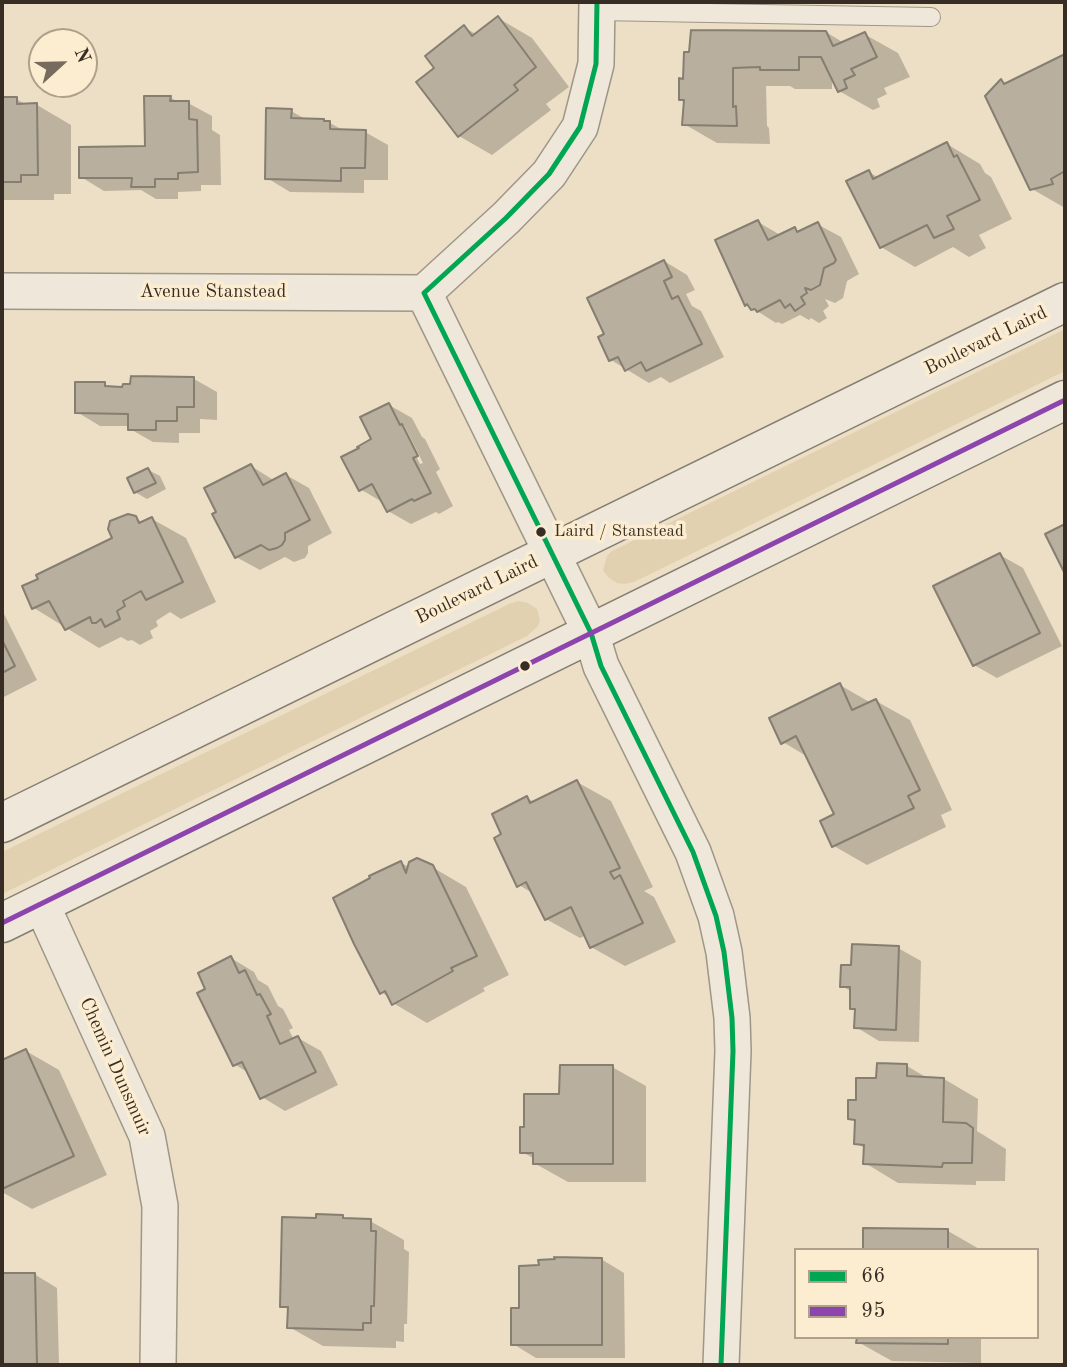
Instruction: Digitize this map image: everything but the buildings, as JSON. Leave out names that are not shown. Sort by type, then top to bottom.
[{"type":"street","points":[[597,6],[596,64],[580,127],[549,174],[506,218],[424,293],[591,633],[601,666],[693,852],[716,916],[724,952],[733,1051],[721,1365]]},
{"type":"street","name":"Avenue Stanstead","points":[[2,291],[424,293]]},
{"type":"street","name":"Boulevard Laird","points":[[2,823],[1065,302]]},
{"type":"street","points":[[2,923],[1065,400]]},
{"type":"street","name":"Chemin Dunsmuir","points":[[41,903],[147,1136],[160,1206],[158,1365]]},
{"type":"lane","points":[[597,6],[931,17]]},
{"type":"shaded area","points":[[1065,329],[1065,371],[634,582],[617,583],[603,570],[607,556],[612,551]]},
{"type":"shaded area","points":[[518,601],[537,609],[540,620],[538,626],[527,636],[2,894],[2,852]]},
{"type":"transit line","name":"66","points":[[597,2],[596,64],[580,127],[549,174],[506,218],[424,293],[591,633],[601,666],[693,852],[716,916],[724,952],[733,1051],[721,1365]]},
{"type":"transit line","name":"95","points":[[2,923],[1065,400]]},
{"type":"place","name":"Laird / Stanstead","points":[[541,532]]}]
